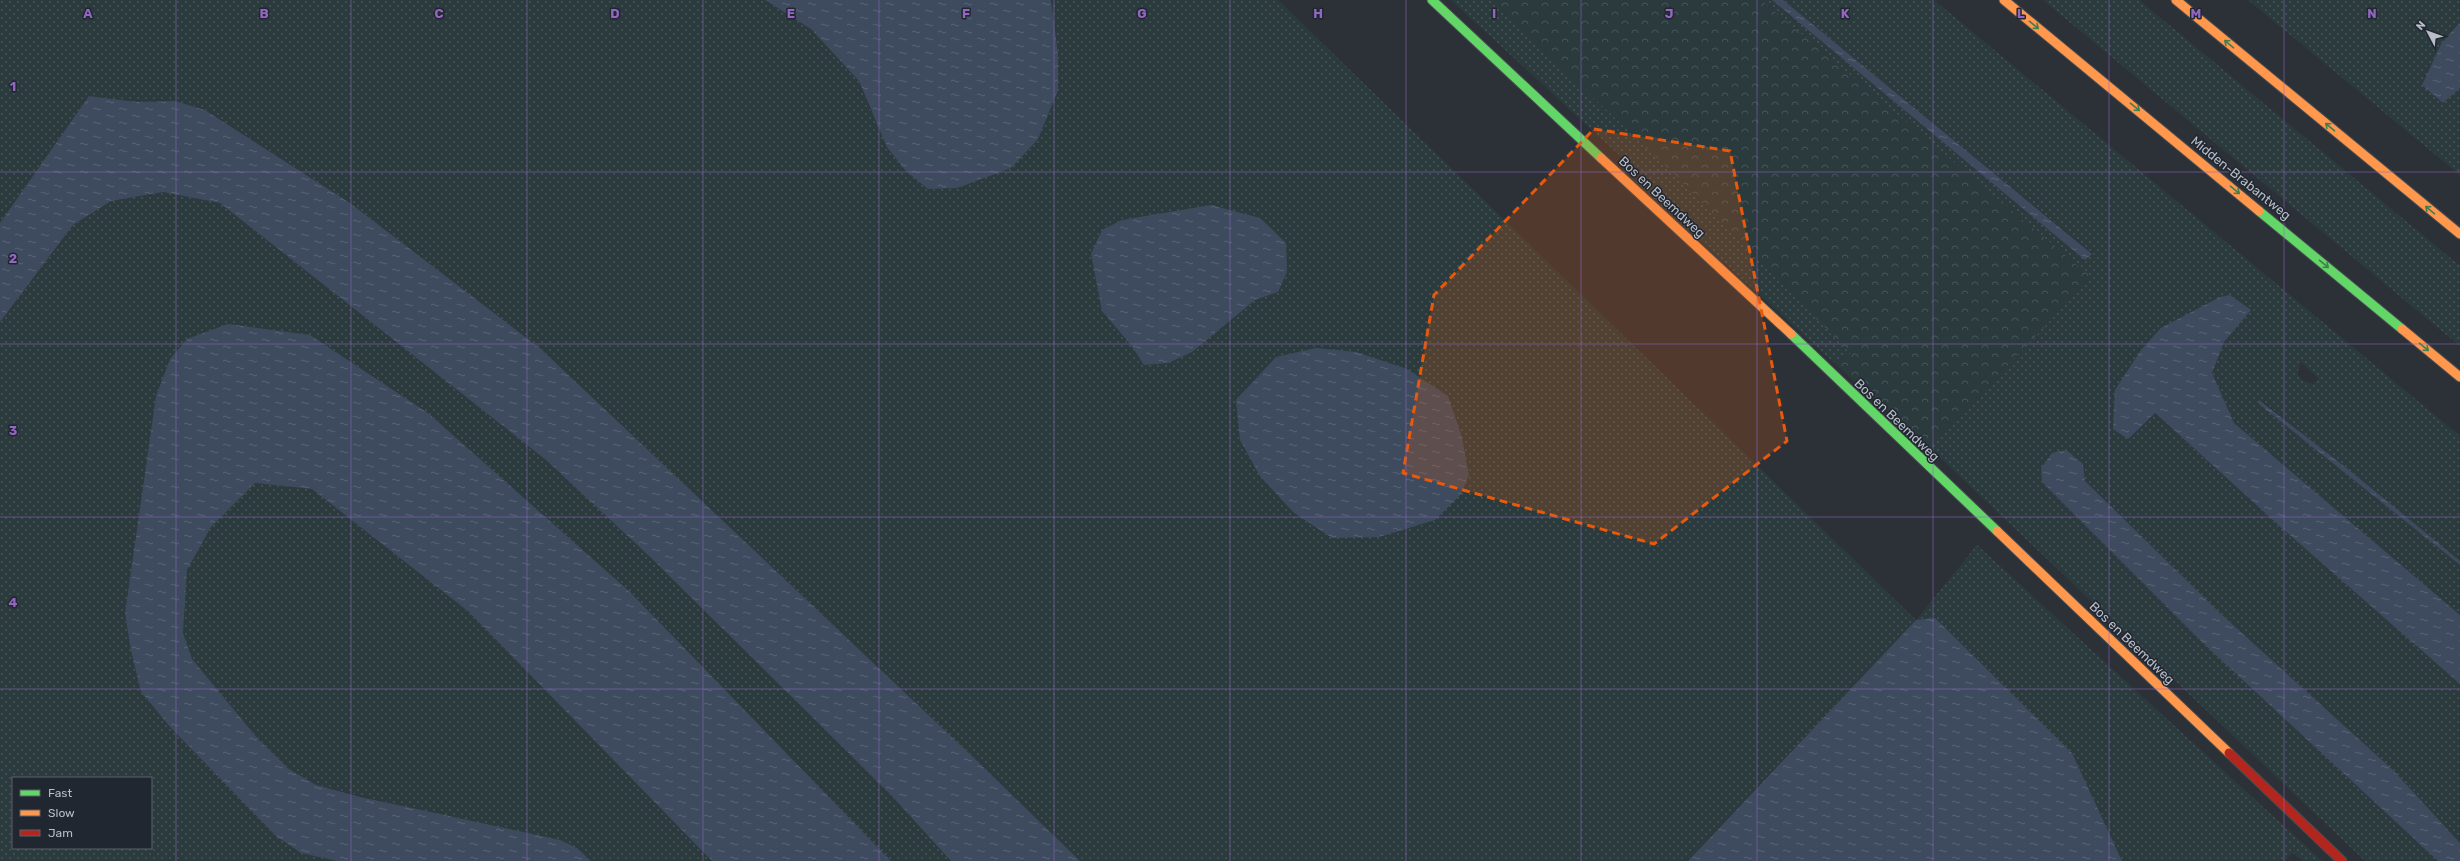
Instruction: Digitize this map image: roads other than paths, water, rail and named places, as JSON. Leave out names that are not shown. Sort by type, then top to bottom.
[{"type":"main road","name":"Bos en Beemdweg","points":[[1432,0],[1792,335],[2342,861]]},
{"type":"main road","name":"Midden-Brabantweg","points":[[2004,0],[2460,377]]},
{"type":"main road","points":[[2176,0],[2460,234]]},
{"type":"water","points":[[765,0],[1051,0],[1058,54],[1058,90],[1038,139],[1011,168],[957,188],[928,189],[906,171],[887,147],[859,81],[811,29]]},
{"type":"water","points":[[1772,0],[1783,0],[2092,254],[2085,260]]},
{"type":"water","points":[[2460,22],[2460,88],[2443,103],[2422,85],[2441,44]]},
{"type":"water","points":[[89,96],[137,102],[175,101],[205,110],[350,203],[541,349],[972,756],[1080,861],[951,861],[890,794],[648,555],[546,460],[220,203],[163,192],[111,201],[73,225],[0,322],[0,223]]},
{"type":"water","points":[[1211,205],[1260,218],[1286,243],[1287,272],[1278,292],[1255,300],[1192,352],[1168,363],[1144,365],[1131,345],[1102,311],[1091,254],[1102,230],[1122,220]]},
{"type":"water","points":[[2230,295],[2251,310],[2224,342],[2212,373],[2234,423],[2460,615],[2460,684],[2285,531],[2155,413],[2128,439],[2113,429],[2115,390],[2141,350],[2161,328],[2220,297]]},
{"type":"water","points":[[228,324],[310,335],[428,413],[629,591],[891,861],[712,861],[469,612],[312,489],[255,483],[211,527],[187,570],[183,633],[192,659],[258,739],[289,769],[316,785],[361,797],[560,840],[577,848],[591,861],[337,861],[301,853],[276,836],[171,728],[141,692],[131,651],[125,613],[156,396],[170,359],[187,339]]},
{"type":"water","points":[[1316,348],[1356,352],[1407,369],[1448,396],[1462,437],[1469,475],[1461,494],[1435,520],[1379,537],[1332,538],[1293,512],[1260,476],[1240,440],[1236,400],[1276,357]]},
{"type":"water","points":[[2259,400],[2349,470],[2460,561],[2460,565],[2259,404]]},
{"type":"water","points":[[2066,450],[2083,464],[2085,481],[2221,614],[2393,770],[2460,843],[2460,861],[2438,861],[2205,645],[2042,482],[2041,468],[2052,453]]},
{"type":"water","points":[[1935,618],[2072,753],[2122,861],[1688,861],[1916,620]]}]
